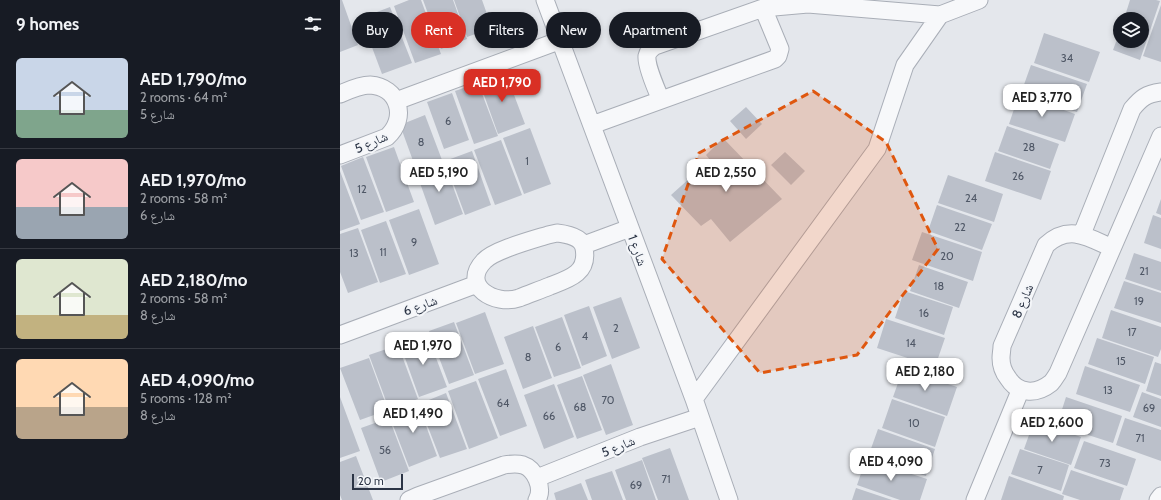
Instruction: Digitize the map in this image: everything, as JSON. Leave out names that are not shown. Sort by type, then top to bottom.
[{"type":"street","name":"شارع 1","points":[[545,0],[550,12]]},
{"type":"street","points":[[661,100],[647,62],[649,50],[655,46],[763,8],[808,4],[940,15],[979,0]]},
{"type":"street","points":[[592,126],[775,59],[778,56],[780,49],[763,8]]},
{"type":"street","points":[[694,399],[877,149],[905,65],[940,15]]},
{"type":"street","points":[[340,94],[369,85],[389,91],[396,101],[546,46]]},
{"type":"street","name":"شارع 1","points":[[564,48],[730,500]]},
{"type":"street","points":[[1082,234],[1132,109],[1148,94],[1161,92]]},
{"type":"street","name":"شارع 5","points":[[340,155],[387,137],[394,131],[398,123],[399,112],[396,101]]},
{"type":"street","points":[[975,500],[1020,391],[1042,389],[1051,383],[1058,373],[1161,136]]},
{"type":"street","points":[[584,245],[630,228]]},
{"type":"street","points":[[557,233],[567,234],[576,238],[584,245],[584,265],[579,272],[569,280],[512,300],[501,300],[490,297],[477,284],[476,277],[478,269],[484,260],[494,254],[557,233]]},
{"type":"street","name":"شارع 8","points":[[1020,391],[1011,384],[1004,373],[1001,359],[1002,346],[1046,245],[1053,238],[1066,233],[1082,234],[1112,248]]},
{"type":"street","name":"شارع 6","points":[[340,335],[477,284]]},
{"type":"street","name":"شارع 5","points":[[537,478],[640,437],[700,418]]},
{"type":"street","points":[[409,500],[504,465],[514,464],[524,465],[531,470],[537,478],[539,488],[539,497],[537,500]]},
{"type":"street","points":[[1158,500],[1161,496]]},
{"type":"highlighted area","points":[[813,91],[886,142],[938,249],[857,355],[760,373],[662,259],[699,153]]},
{"type":"building","points":[[340,0],[342,0],[352,28],[352,47],[340,52]]},
{"type":"building","points":[[409,0],[421,0],[425,12],[411,12],[411,48],[439,48],[441,54],[415,63],[403,30],[403,12],[396,12],[394,6]]},
{"type":"building","points":[[423,0],[453,0],[457,12],[427,12]]},
{"type":"building","points":[[454,0],[482,0],[486,12],[474,12],[474,34],[467,37],[466,12],[458,12]]},
{"type":"building","points":[[1130,0],[1160,1],[1149,33],[1149,12],[1126,12]]},
{"type":"building","points":[[1161,5],[1161,62],[1143,56],[1146,48],[1149,48],[1149,39]]},
{"type":"building","points":[[390,7],[392,12],[377,12]]},
{"type":"building","points":[[1044,33],[1100,52],[1089,82],[1034,63]]},
{"type":"building","points":[[403,40],[412,63],[382,74],[372,48],[403,48]]},
{"type":"building","points":[[1114,48],[1144,48],[1140,60],[1113,50]]},
{"type":"building","points":[[1031,65],[1087,84],[1077,112],[1021,93]]},
{"type":"building","points":[[505,71],[525,124],[498,134],[479,81]]},
{"type":"building","points":[[478,83],[498,136],[474,144],[455,91]]},
{"type":"building","points":[[452,93],[469,140],[444,149],[427,102]]},
{"type":"building","points":[[1019,94],[1075,114],[1065,142],[1009,124]]},
{"type":"building","points":[[746,107],[762,124],[746,139],[730,121]]},
{"type":"building","points":[[425,115],[442,160],[416,169],[400,125]]},
{"type":"building","points":[[1007,126],[1059,144],[1050,169],[998,151]]},
{"type":"building","points":[[530,128],[551,184],[524,194],[503,138]]},
{"type":"building","points":[[723,138],[782,199],[730,242],[711,219],[701,226],[671,195],[710,160],[706,155]]},
{"type":"building","points":[[501,140],[522,195],[495,205],[474,150]]},
{"type":"building","points":[[394,147],[414,202],[386,212],[366,157]]},
{"type":"building","points":[[472,151],[491,205],[465,215],[445,161]]},
{"type":"building","points":[[785,152],[805,171],[791,185],[771,165]]},
{"type":"building","points":[[995,152],[1051,171],[1041,200],[985,181]]},
{"type":"building","points":[[363,157],[384,212],[361,220],[341,166]]},
{"type":"building","points":[[444,162],[463,214],[435,225],[416,172]]},
{"type":"building","points":[[340,171],[360,224],[340,231]]},
{"type":"building","points":[[948,175],[1003,194],[994,222],[938,203]]},
{"type":"building","points":[[1161,199],[1161,215],[1156,213]]},
{"type":"building","points":[[937,205],[992,224],[982,250],[928,231]]},
{"type":"building","points":[[419,209],[439,264],[409,275],[389,220]]},
{"type":"building","points":[[1153,215],[1161,218],[1161,249],[1144,243]]},
{"type":"building","points":[[386,221],[406,274],[380,283],[361,230]]},
{"type":"building","points":[[358,228],[378,282],[348,293],[340,272],[340,234]]},
{"type":"building","points":[[922,232],[982,252],[973,281],[912,260]]},
{"type":"building","points":[[1134,253],[1161,262],[1161,291],[1125,279]]},
{"type":"building","points":[[919,265],[968,282],[959,308],[910,291]]},
{"type":"building","points":[[1124,281],[1161,293],[1161,323],[1114,308]]},
{"type":"building","points":[[904,291],[953,307],[944,335],[895,318]]},
{"type":"building","points":[[621,297],[640,348],[612,359],[593,307]]},
{"type":"building","points":[[589,306],[607,356],[582,366],[564,315]]},
{"type":"building","points":[[1111,310],[1161,327],[1161,349],[1158,357],[1102,338]]},
{"type":"building","points":[[485,312],[504,364],[475,374],[456,323]]},
{"type":"building","points":[[562,317],[581,368],[554,377],[535,327]]},
{"type":"building","points":[[886,319],[945,338],[935,367],[877,348]]},
{"type":"building","points":[[454,322],[474,375],[449,384],[429,331]]},
{"type":"building","points":[[533,326],[552,378],[523,389],[504,337]]},
{"type":"building","points":[[427,334],[447,387],[419,397],[400,344]]},
{"type":"building","points":[[1097,338],[1154,357],[1145,384],[1088,364]]},
{"type":"building","points":[[398,345],[418,399],[389,409],[369,355]]},
{"type":"building","points":[[369,358],[388,410],[360,420],[340,368]]},
{"type":"building","points":[[1155,362],[1161,364],[1161,396],[1146,391]]},
{"type":"building","points":[[611,364],[633,425],[606,435],[583,375]]},
{"type":"building","points":[[1085,366],[1140,385],[1130,412],[1076,394]]},
{"type":"building","points":[[506,369],[527,426],[500,436],[478,379]]},
{"type":"building","points":[[903,369],[957,387],[947,416],[893,397]]},
{"type":"building","points":[[582,376],[602,430],[577,439],[557,385]]},
{"type":"building","points":[[476,381],[498,438],[469,449],[448,391]]},
{"type":"building","points":[[554,384],[574,437],[544,449],[524,395]]},
{"type":"building","points":[[1142,392],[1161,399],[1161,427],[1133,417]]},
{"type":"building","points":[[446,393],[467,449],[440,458],[419,404]]},
{"type":"building","points":[[340,397],[360,451],[340,458]]},
{"type":"building","points":[[1066,397],[1122,416],[1113,443],[1057,425]]},
{"type":"building","points":[[892,399],[945,417],[935,447],[882,428]]},
{"type":"building","points":[[417,401],[437,456],[409,467],[388,412]]},
{"type":"building","points":[[389,418],[409,471],[381,482],[361,428]]},
{"type":"building","points":[[1125,418],[1161,430],[1161,461],[1116,445]]},
{"type":"building","points":[[1034,421],[1081,437],[1071,465],[1024,449]]},
{"type":"building","points":[[878,429],[935,449],[926,476],[868,457]]},
{"type":"building","points":[[1084,441],[1136,459],[1127,486],[1074,468]]},
{"type":"building","points":[[670,448],[689,500],[658,500],[642,458]]},
{"type":"building","points":[[1020,449],[1069,465],[1061,491],[1011,474]]},
{"type":"building","points":[[356,456],[373,500],[342,500],[340,495],[340,462]]},
{"type":"building","points":[[866,459],[927,479],[920,500],[900,500],[857,485]]},
{"type":"building","points":[[642,460],[656,500],[626,500],[615,470]]},
{"type":"building","points":[[1071,470],[1124,488],[1120,500],[1080,500],[1062,494]]},
{"type":"building","points":[[612,471],[623,500],[592,500],[585,480]]},
{"type":"building","points":[[1009,476],[1064,496],[1063,500],[1001,500]]},
{"type":"building","points":[[581,483],[588,500],[556,500],[554,493]]},
{"type":"building","points":[[856,488],[892,500],[852,500]]}]
